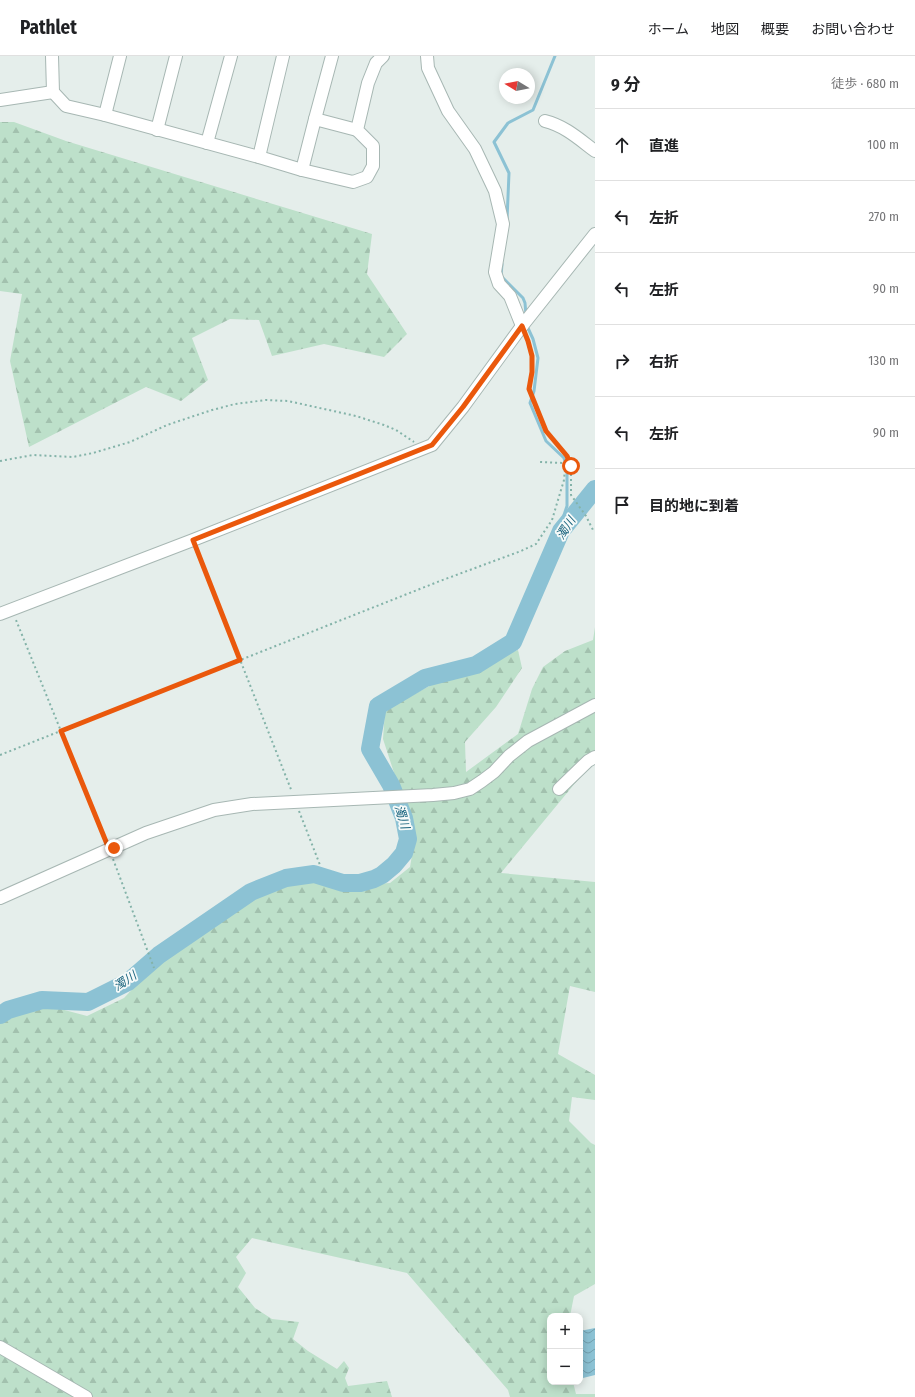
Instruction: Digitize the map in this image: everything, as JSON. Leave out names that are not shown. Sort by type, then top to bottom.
[{"type":"street","points":[[52,56],[54,92],[66,106],[259,156],[302,170],[353,182],[367,177],[373,166],[373,146],[357,130],[315,118]]},
{"type":"street","points":[[105,115],[120,56]]},
{"type":"street","points":[[157,130],[176,56]]},
{"type":"street","points":[[207,142],[232,56]]},
{"type":"street","points":[[259,156],[283,56]]},
{"type":"street","points":[[302,170],[332,56]]},
{"type":"street","points":[[357,130],[368,83],[376,63],[383,56]]},
{"type":"street","points":[[427,56],[428,68],[448,111],[476,149],[495,191],[503,224],[495,272],[500,284],[510,296],[525,322]]},
{"type":"street","points":[[0,100],[54,92]]},
{"type":"street","points":[[545,121],[555,123],[566,129],[595,151]]},
{"type":"street","points":[[0,614],[193,540],[432,445],[463,407],[525,322],[595,234]]},
{"type":"street","points":[[0,898],[146,833],[214,810],[252,804],[433,795],[454,793],[470,789],[494,772],[509,756],[528,741],[595,705]]},
{"type":"street","points":[[559,789],[588,760],[595,756]]},
{"type":"street","points":[[0,1348],[86,1397]]},
{"type":"path","points":[[525,322],[532,356],[532,372],[529,389],[546,431],[567,456],[571,466],[572,495],[595,531]]},
{"type":"path","points":[[0,461],[33,455],[73,457],[93,453],[130,442],[168,424],[212,410],[235,404],[266,400],[288,401],[325,408],[384,425],[407,436],[420,450]]},
{"type":"path","points":[[0,755],[536,544],[552,520],[564,480],[565,469],[563,463],[540,462]]},
{"type":"path","points":[[193,540],[320,865]]},
{"type":"path","points":[[12,610],[109,849],[154,968]]},
{"type":"green space","points":[[0,122],[14,122],[66,141],[372,234],[367,274],[407,334],[384,357],[324,344],[272,356],[259,320],[230,319],[192,338],[208,380],[181,401],[146,387],[29,447],[10,361],[22,294],[0,291]]},
{"type":"green space","points":[[595,627],[595,759],[501,873],[595,882],[595,992],[570,986],[558,1054],[595,1075],[595,1100],[572,1097],[569,1121],[591,1143],[595,1145],[595,1284],[574,1296],[571,1313],[547,1313],[547,1385],[574,1385],[576,1394],[595,1394],[595,1397],[510,1397],[508,1390],[407,1273],[252,1238],[236,1257],[246,1273],[238,1287],[255,1308],[272,1319],[299,1322],[293,1339],[308,1351],[337,1369],[344,1361],[349,1368],[345,1378],[348,1386],[387,1381],[392,1397],[0,1397],[0,1022],[2,1018],[11,1012],[42,1004],[87,1016],[124,998],[161,959],[251,895],[287,880],[314,877],[341,886],[390,883],[410,867],[415,837],[383,739],[385,710],[435,683],[518,650],[522,668],[496,707],[465,742],[466,772],[518,734],[532,689],[543,667],[565,651],[593,640]]},
{"type":"water","points":[[595,1328],[595,1375],[583,1378],[583,1349],[583,1330]]},
{"type":"waterway","points":[[507,220],[509,173],[494,142],[508,123],[533,110],[555,56]]},
{"type":"waterway","points":[[502,264],[501,276],[523,298],[526,315]]},
{"type":"waterway","points":[[527,326],[533,339],[538,358],[534,391],[530,403],[546,441],[564,458],[567,470],[567,506],[562,521],[561,531]]},
{"type":"waterway","name":"濁川","points":[[0,1015],[8,1010],[42,1000],[88,1002],[128,982],[159,955],[251,892],[286,878],[314,874],[343,883],[360,883],[382,875],[394,865],[404,853],[408,839],[404,818],[391,785],[370,749],[378,706],[425,678],[476,665],[513,642],[561,531],[595,489]]},
{"type":"route","points":[[114,848],[109,849],[61,731],[240,660],[193,540],[432,445],[463,407],[522,326],[532,356],[532,372],[529,389],[546,431],[560,446],[567,456],[571,466]]}]
